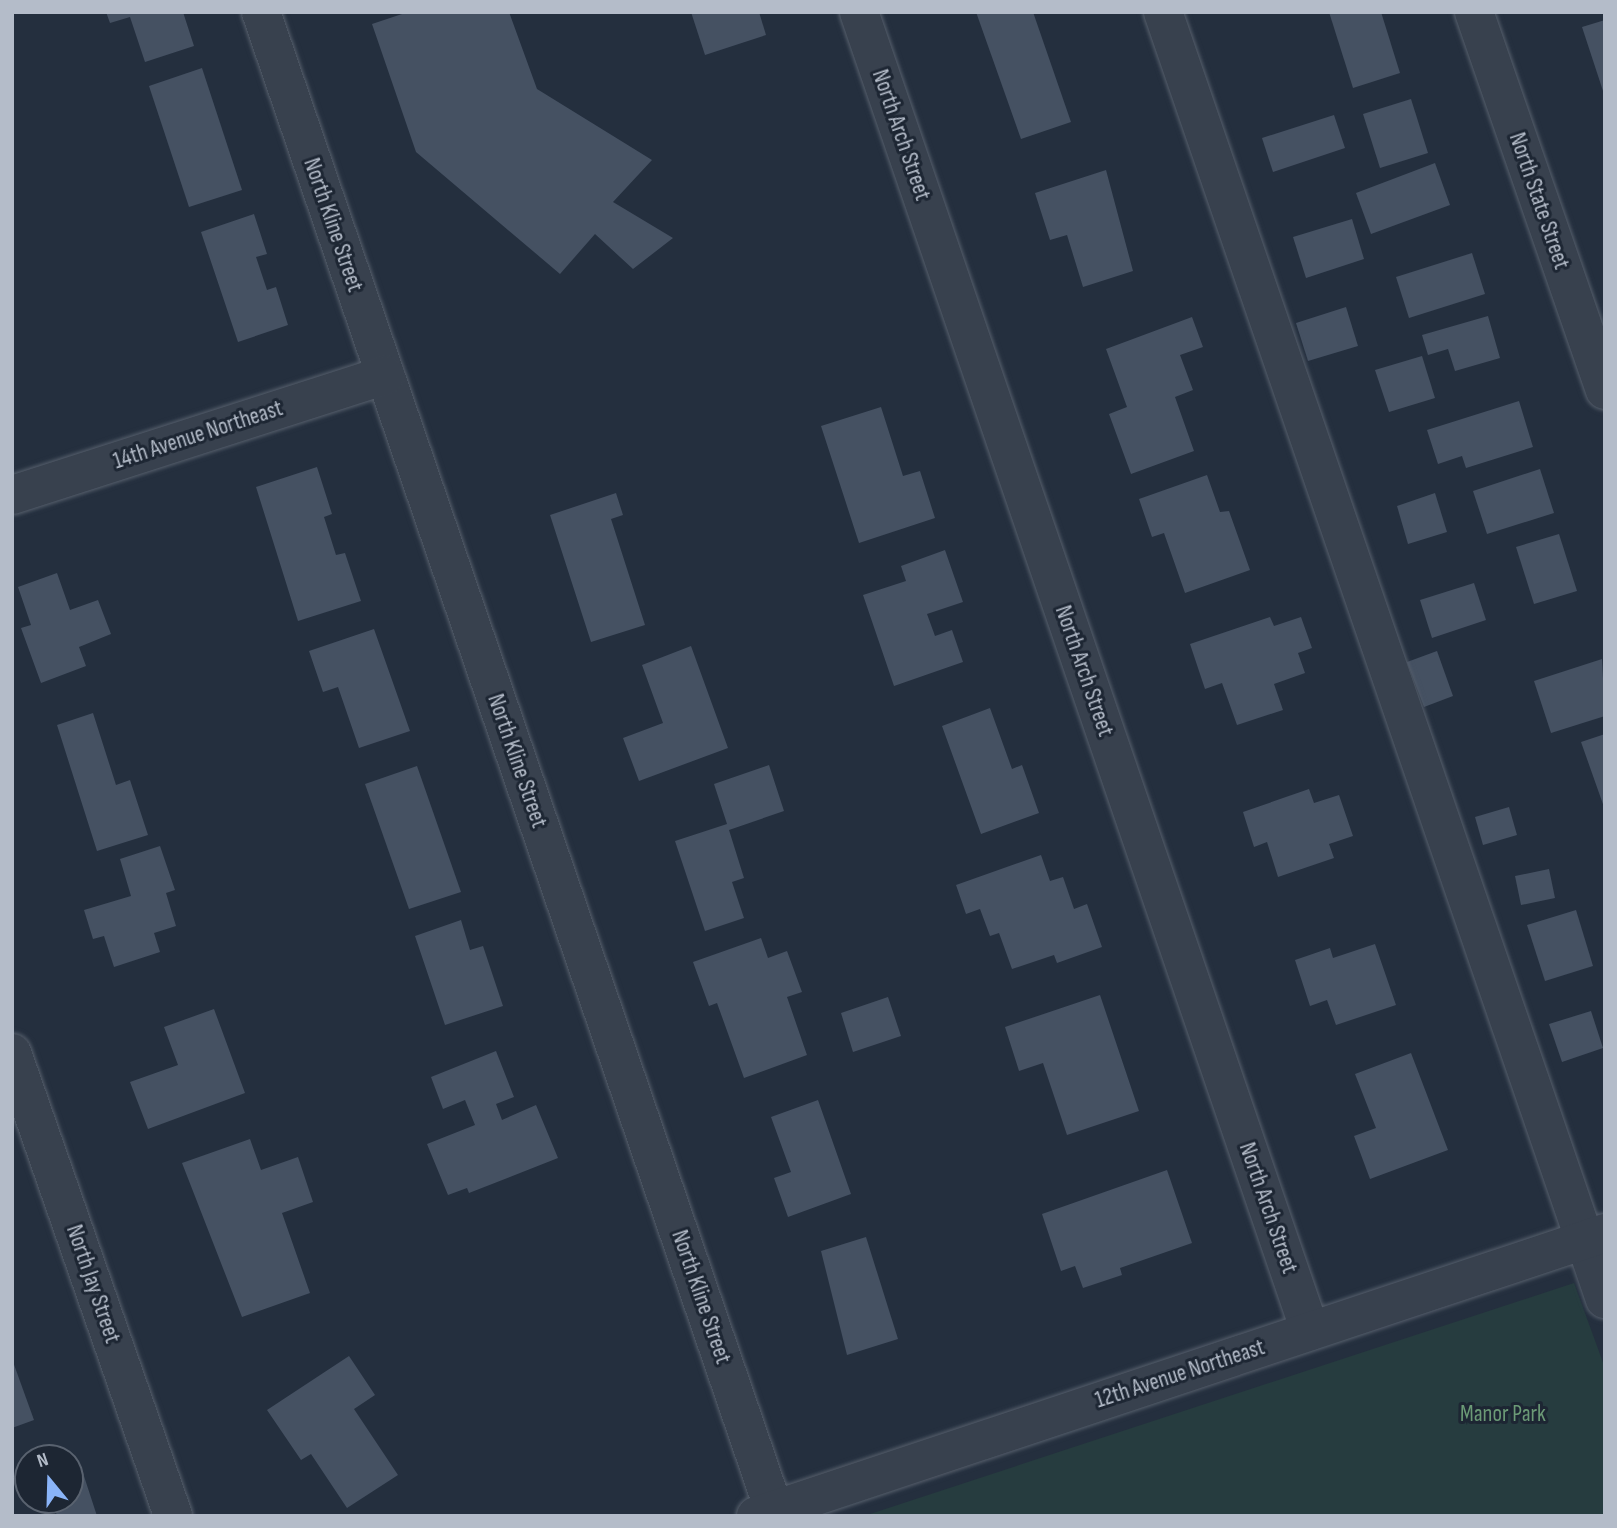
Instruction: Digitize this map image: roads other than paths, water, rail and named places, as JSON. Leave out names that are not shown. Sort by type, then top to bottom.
[{"type":"street","name":"North Kline Street","points":[[261,12],[765,1513]]},
{"type":"street","name":"North Arch Street","points":[[859,12],[1310,1331]]},
{"type":"street","points":[[1163,12],[1595,1237],[1605,1299]]},
{"type":"street","name":"North State Street","points":[[1475,12],[1605,390]]},
{"type":"street","name":"14th Avenue Northeast","points":[[12,495],[384,376]]},
{"type":"street","name":"North Jay Street","points":[[12,1053],[23,1117],[173,1516]]},
{"type":"street","name":"12th Avenue Northeast","points":[[765,1513],[1595,1237]]},
{"type":"park label","name":"Manor Park","points":[[1503,1414]]}]
